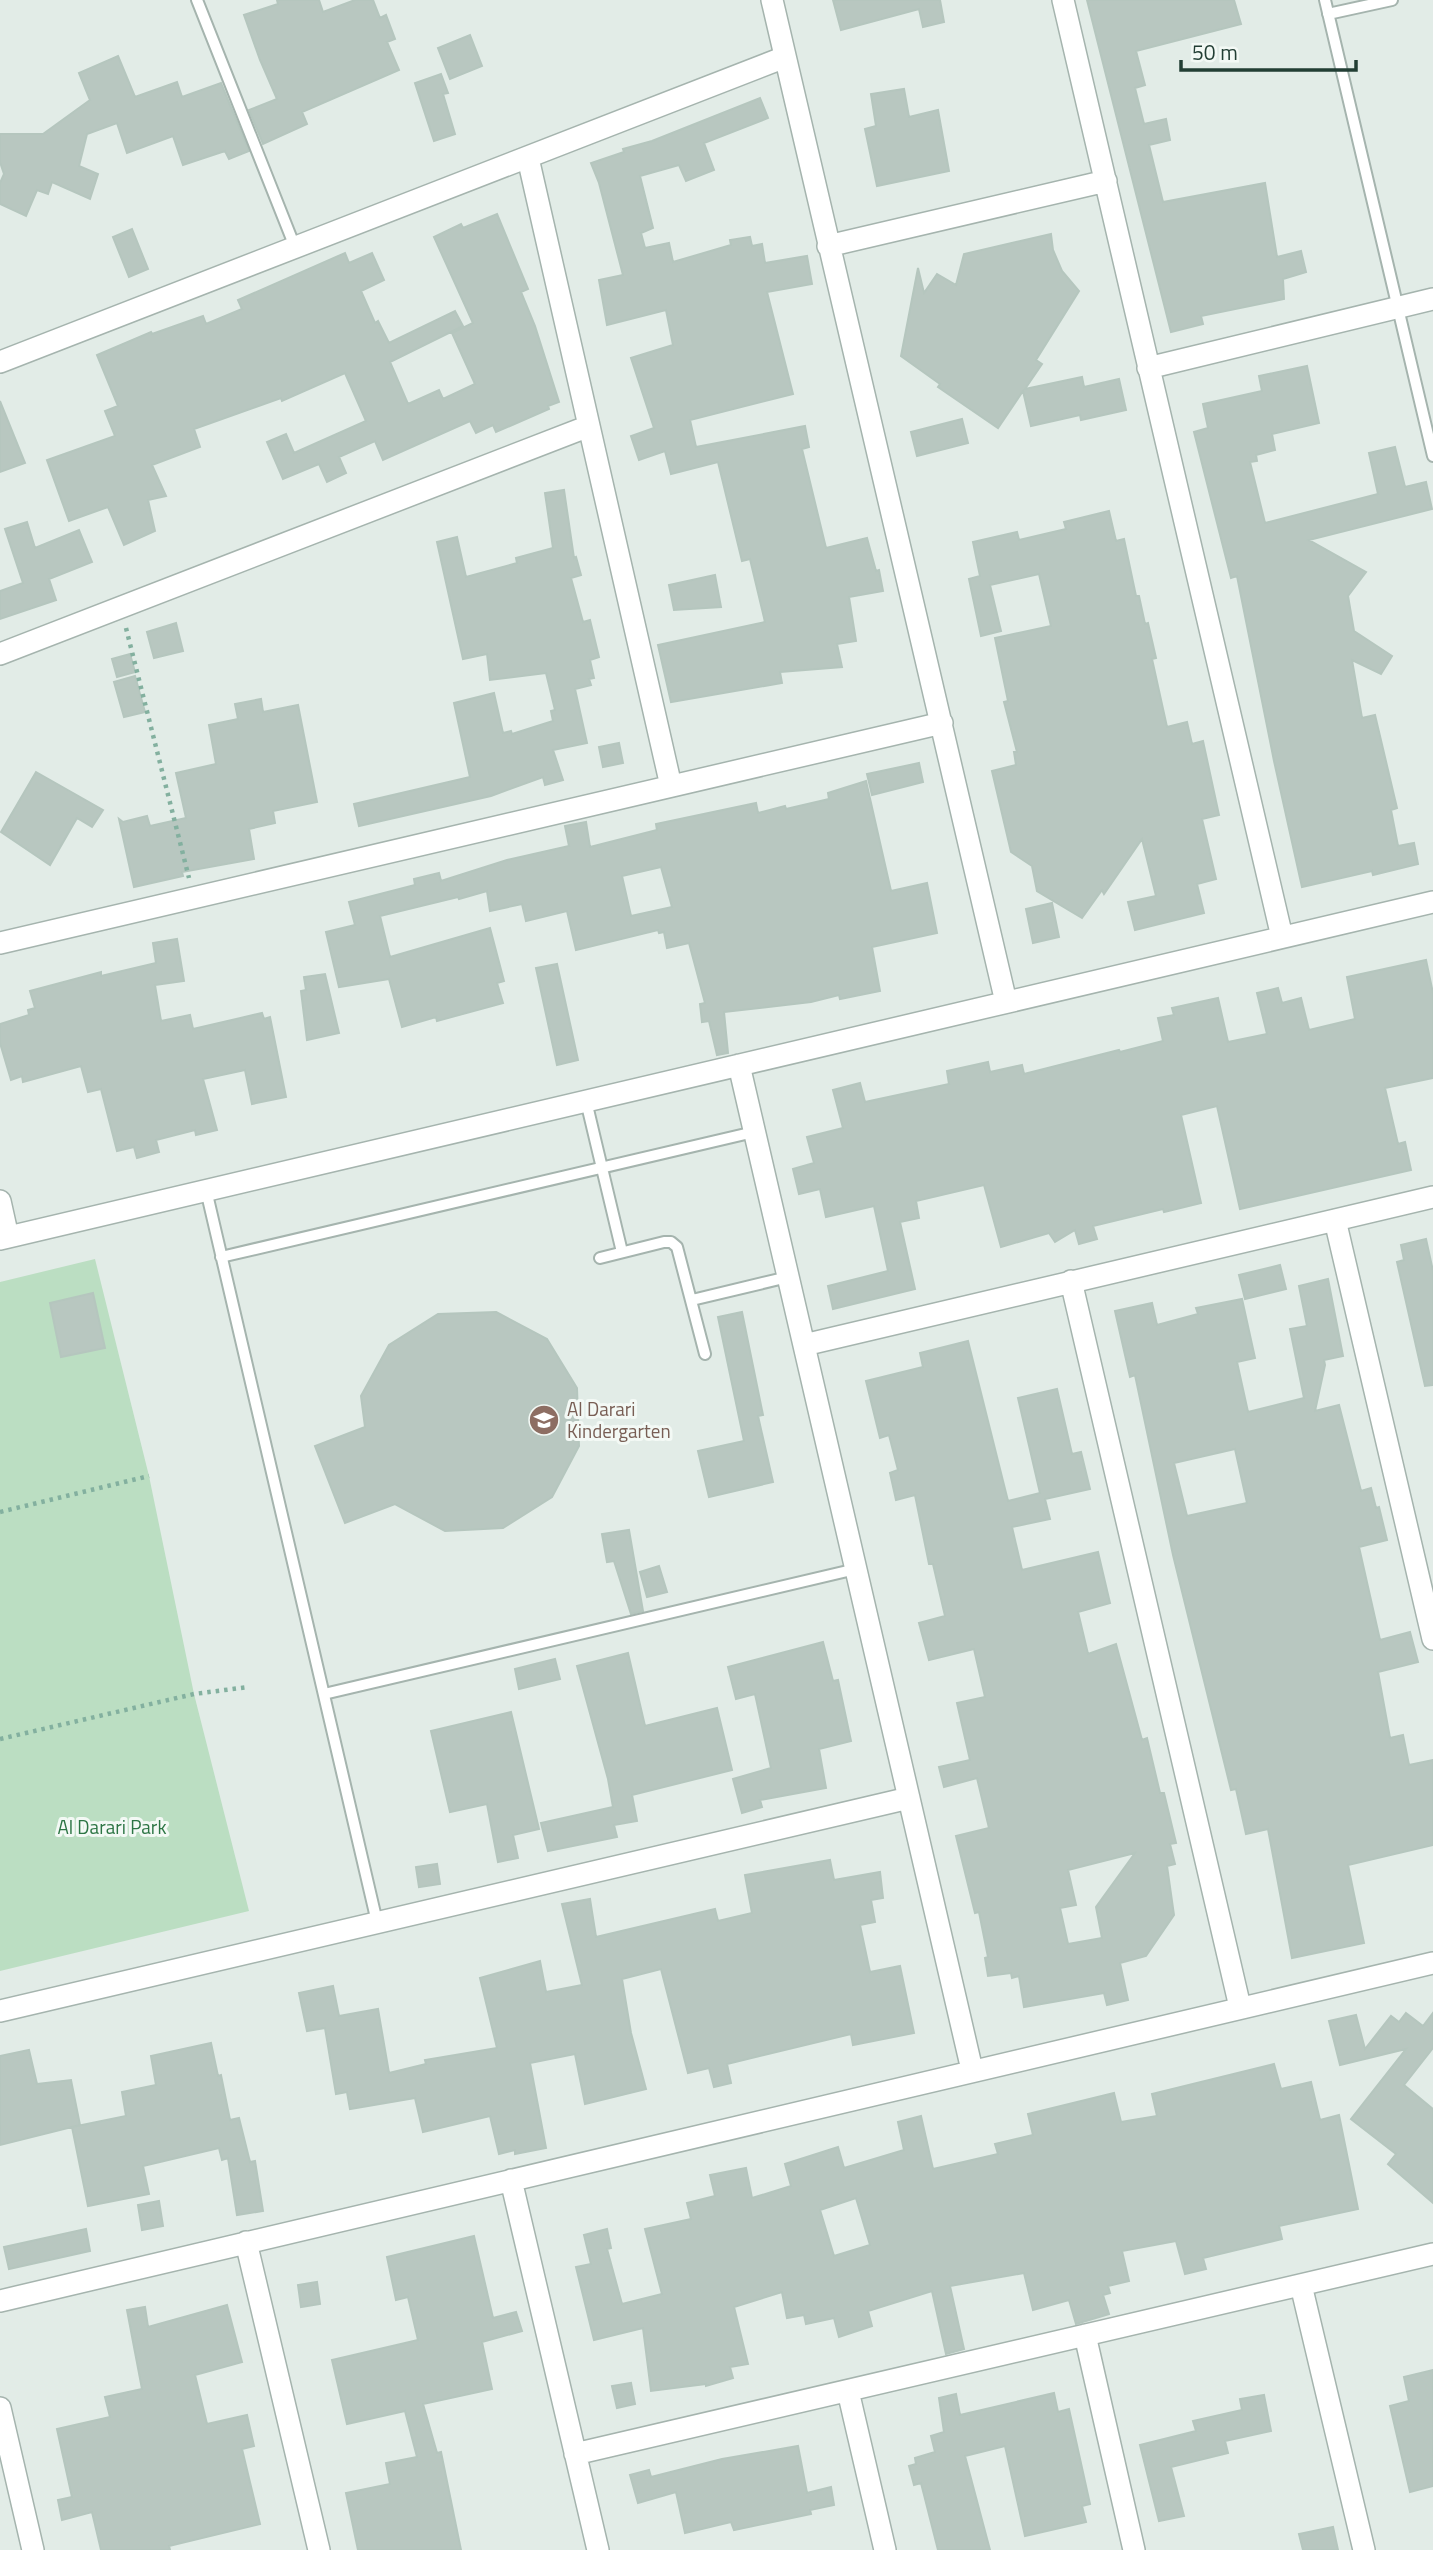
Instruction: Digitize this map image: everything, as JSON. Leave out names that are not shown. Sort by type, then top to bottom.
[{"type":"street","points":[[772,0],[1006,1002]]},
{"type":"street","points":[[1063,0],[1282,937]]},
{"type":"street","points":[[0,362],[785,57]]},
{"type":"street","points":[[528,158],[671,786]]},
{"type":"street","points":[[828,246],[1106,181]]},
{"type":"street","points":[[1148,368],[1433,299]]},
{"type":"street","points":[[0,654],[589,426]]},
{"type":"street","points":[[0,943],[942,723]]},
{"type":"street","points":[[0,1202],[4,1238],[1433,902]]},
{"type":"street","points":[[739,1065],[972,2070]]},
{"type":"street","points":[[804,1345],[1433,1197]]},
{"type":"street","points":[[1335,1220],[1433,1639]]},
{"type":"street","points":[[1071,1281],[1240,2007]]},
{"type":"street","points":[[0,2011],[909,1798]]},
{"type":"street","points":[[0,2301],[1433,1963]]},
{"type":"street","points":[[511,2180],[598,2550]]},
{"type":"street","points":[[246,2242],[319,2550]]},
{"type":"street","points":[[575,2455],[1433,2253]]},
{"type":"street","points":[[1301,2285],[1364,2550]]},
{"type":"street","points":[[1085,2335],[1134,2550]]},
{"type":"street","points":[[848,2390],[885,2550]]},
{"type":"street","points":[[0,2407],[33,2550]]},
{"type":"lane","points":[[197,0],[295,247]]},
{"type":"lane","points":[[1325,0],[1433,456]]},
{"type":"lane","points":[[1328,14],[1392,0]]},
{"type":"lane","points":[[586,1101],[622,1252]]},
{"type":"lane","points":[[221,1257],[754,1132]]},
{"type":"lane","points":[[206,1190],[377,1922]]},
{"type":"lane","points":[[600,1258],[664,1242],[671,1242],[677,1247],[681,1253],[705,1354]]},
{"type":"lane","points":[[692,1300],[788,1277]]},
{"type":"lane","points":[[324,1694],[856,1569]]},
{"type":"path","points":[[121,607],[194,898]]},
{"type":"path","points":[[0,1512],[149,1476]]},
{"type":"path","points":[[0,1740],[194,1694],[248,1687]]},
{"type":"green space","name":"Al Darari Park","points":[[95,1259],[149,1476],[194,1694],[249,1911],[0,1971],[0,1282]]},
{"type":"building","points":[[277,0],[319,0],[323,12],[355,0],[373,0],[380,18],[386,15],[395,39],[387,42],[399,70],[302,112],[307,124],[263,144],[249,110],[277,99],[244,15],[278,4]]},
{"type":"building","points":[[833,0],[940,0],[944,22],[923,27],[919,9],[841,30]]},
{"type":"building","points":[[1087,0],[1234,0],[1241,24],[1136,51],[1145,85],[1135,88],[1144,124],[1166,119],[1170,140],[1149,145],[1163,202],[1265,183],[1277,257],[1301,251],[1306,272],[1283,279],[1284,299],[1201,316],[1203,324],[1171,332]]},
{"type":"building","points":[[470,35],[482,66],[450,79],[438,48]]},
{"type":"building","points":[[118,56],[135,97],[177,82],[182,97],[221,83],[249,151],[229,159],[225,151],[183,165],[173,136],[127,153],[117,123],[87,134],[79,166],[98,174],[90,199],[52,182],[48,194],[37,190],[26,216],[0,204],[0,183],[4,174],[0,162],[0,134],[43,134],[90,100],[79,73]]},
{"type":"building","points":[[441,74],[448,93],[443,94],[455,134],[434,141],[415,83]]},
{"type":"building","points":[[904,89],[909,117],[938,110],[949,171],[877,186],[865,129],[876,126],[871,94]]},
{"type":"building","points":[[760,98],[768,118],[704,143],[714,170],[686,181],[679,165],[640,176],[653,228],[641,233],[645,248],[669,243],[673,262],[731,245],[730,240],[750,237],[752,246],[762,244],[765,263],[807,256],[812,284],[767,292],[793,394],[690,420],[696,447],[805,426],[809,447],[802,449],[826,548],[867,538],[876,571],[879,570],[883,591],[849,597],[856,641],[837,644],[842,667],[780,672],[782,683],[671,702],[658,645],[765,622],[750,559],[742,561],[718,462],[671,474],[665,451],[639,460],[631,436],[654,428],[631,358],[673,345],[666,310],[607,325],[599,280],[623,275],[599,183],[591,163]]},
{"type":"building","points":[[497,214],[528,289],[521,292],[535,326],[559,402],[496,432],[493,425],[476,433],[470,421],[383,460],[375,441],[339,457],[346,473],[327,482],[319,464],[283,479],[267,442],[286,434],[294,453],[366,421],[345,373],[282,401],[281,398],[194,429],[200,447],[152,465],[166,496],[148,500],[155,531],[124,545],[108,507],[69,521],[47,460],[115,436],[105,411],[118,406],[97,355],[151,332],[152,334],[203,316],[206,324],[242,309],[238,300],[345,253],[349,263],[372,253],[384,280],[361,291],[375,323],[378,321],[389,343],[455,311],[463,326],[390,362],[408,404],[439,390],[443,399],[475,384],[452,333],[473,323],[434,237],[461,224],[463,228]]},
{"type":"building","points":[[132,229],[148,269],[129,277],[113,237]]},
{"type":"building","points":[[1051,234],[1053,250],[1062,271],[1079,291],[1036,360],[1042,364],[1025,389],[1082,377],[1084,387],[1119,379],[1126,410],[1081,420],[1080,415],[1031,426],[1023,391],[998,428],[938,387],[940,384],[901,356],[918,268],[924,293],[937,274],[956,285],[964,254]]},
{"type":"building","points":[[1307,366],[1319,423],[1272,434],[1275,450],[1256,455],[1257,461],[1250,462],[1265,523],[1378,494],[1369,453],[1395,447],[1405,487],[1426,482],[1432,509],[1309,540],[1366,572],[1348,596],[1354,631],[1392,656],[1381,674],[1352,660],[1362,718],[1375,715],[1397,808],[1391,810],[1398,846],[1414,843],[1418,864],[1302,887],[1237,576],[1231,578],[1194,432],[1208,428],[1203,404],[1262,391],[1259,376]]},
{"type":"building","points":[[0,401],[25,463],[0,472]]},
{"type":"building","points":[[962,419],[968,443],[917,456],[911,432]]},
{"type":"building","points":[[564,490],[574,558],[576,557],[581,575],[571,578],[583,622],[590,620],[599,657],[590,660],[594,678],[589,679],[591,685],[575,689],[587,743],[553,750],[563,780],[545,785],[543,777],[491,796],[359,826],[354,804],[470,777],[454,703],[494,693],[503,733],[511,731],[512,734],[553,721],[551,711],[555,710],[546,673],[490,680],[487,654],[463,659],[437,542],[457,537],[466,577],[517,563],[516,558],[553,548],[545,493]]},
{"type":"building","points":[[1109,511],[1116,541],[1124,539],[1136,596],[1139,596],[1145,624],[1148,623],[1156,658],[1152,659],[1167,727],[1187,722],[1192,744],[1203,741],[1219,815],[1202,819],[1216,879],[1197,884],[1204,913],[1135,930],[1128,902],[1156,896],[1142,839],[1104,894],[1102,890],[1082,918],[1037,891],[1032,866],[1011,852],[992,771],[1016,765],[1014,752],[1017,752],[1004,702],[1008,701],[995,638],[1051,626],[1039,574],[990,585],[1001,631],[981,636],[969,579],[980,576],[973,542],[1017,532],[1019,540],[1066,529],[1064,522]]},
{"type":"building","points":[[27,522],[35,548],[79,530],[92,562],[49,579],[56,600],[0,619],[0,591],[23,583],[5,529]]},
{"type":"building","points":[[715,575],[721,607],[674,610],[669,585]]},
{"type":"building","points":[[176,623],[183,651],[154,658],[147,632]]},
{"type":"building","points":[[130,654],[135,672],[117,677],[112,659]]},
{"type":"building","points":[[135,676],[145,712],[124,717],[114,682]]},
{"type":"building","points":[[261,699],[263,712],[298,705],[317,802],[273,811],[275,823],[249,829],[254,859],[182,872],[183,876],[134,887],[119,819],[123,822],[147,816],[150,826],[186,818],[176,773],[216,764],[209,725],[238,719],[235,704]]},
{"type":"building","points":[[619,743],[623,763],[603,767],[599,747]]},
{"type":"building","points":[[919,763],[923,782],[872,795],[867,774]]},
{"type":"building","points":[[36,772],[103,810],[92,827],[77,818],[50,865],[1,832]]},
{"type":"building","points":[[866,781],[891,891],[927,883],[937,933],[872,947],[880,991],[840,999],[839,995],[811,1002],[724,1012],[728,1053],[717,1055],[709,1021],[702,1022],[700,1004],[705,1003],[689,943],[667,948],[664,932],[659,933],[658,930],[576,950],[567,911],[526,921],[522,904],[490,911],[487,891],[380,916],[390,957],[490,928],[504,981],[497,983],[503,1003],[437,1021],[436,1017],[402,1027],[389,979],[339,987],[326,932],[355,925],[349,902],[415,885],[414,879],[439,873],[441,881],[507,860],[569,846],[565,826],[586,822],[590,847],[657,830],[656,824],[756,803],[758,813],[785,806],[786,809],[829,799],[828,793]],"holes":[[[661,867],[672,907],[631,916],[622,876]]]},
{"type":"building","points":[[1052,903],[1059,937],[1033,943],[1026,909]]},
{"type":"building","points":[[177,939],[184,981],[155,985],[161,1021],[190,1015],[193,1029],[262,1013],[264,1019],[270,1017],[286,1097],[252,1104],[245,1070],[203,1079],[217,1130],[196,1135],[195,1130],[156,1140],[159,1152],[137,1158],[134,1147],[117,1151],[101,1089],[88,1092],[81,1066],[23,1082],[22,1076],[11,1080],[0,1043],[0,1024],[29,1015],[28,1010],[35,1008],[30,991],[101,972],[101,976],[156,963],[153,943]]},
{"type":"building","points":[[1426,960],[1433,993],[1433,1078],[1385,1088],[1398,1144],[1405,1142],[1411,1170],[1240,1209],[1217,1106],[1181,1115],[1201,1203],[1093,1226],[1097,1239],[1079,1244],[1075,1230],[1055,1242],[1049,1233],[1001,1247],[984,1185],[916,1201],[919,1218],[900,1222],[915,1289],[833,1309],[828,1286],[888,1271],[874,1206],[826,1217],[820,1189],[799,1194],[793,1169],[814,1163],[807,1137],[843,1128],[833,1090],[860,1083],[865,1102],[949,1084],[947,1071],[988,1062],[990,1072],[1022,1065],[1024,1074],[1119,1050],[1120,1052],[1163,1041],[1158,1018],[1174,1015],[1172,1008],[1218,998],[1228,1042],[1267,1034],[1257,993],[1278,988],[1282,1003],[1301,998],[1309,1030],[1355,1019],[1347,977]]},
{"type":"building","points":[[557,964],[578,1060],[557,1065],[536,968]]},
{"type":"building","points":[[325,974],[339,1033],[307,1040],[301,991],[306,990],[304,977]]},
{"type":"building","points":[[1426,1239],[1433,1271],[1433,1385],[1425,1386],[1397,1262],[1404,1260],[1401,1245]]},
{"type":"building","points":[[1280,1265],[1286,1289],[1245,1299],[1239,1275]]},
{"type":"building","points":[[1328,1279],[1343,1356],[1324,1360],[1315,1411],[1339,1405],[1361,1491],[1371,1488],[1376,1508],[1379,1507],[1387,1540],[1359,1547],[1380,1640],[1410,1632],[1418,1662],[1378,1672],[1390,1738],[1403,1735],[1409,1765],[1433,1760],[1433,1845],[1348,1865],[1364,1943],[1292,1958],[1268,1829],[1246,1834],[1236,1789],[1231,1790],[1173,1555],[1135,1375],[1130,1377],[1115,1311],[1152,1303],[1157,1325],[1198,1314],[1196,1308],[1242,1299],[1255,1358],[1237,1362],[1248,1412],[1304,1398],[1290,1329],[1307,1326],[1299,1286]],"holes":[[[1235,1449],[1247,1503],[1187,1516],[1174,1463]]]},
{"type":"building","points":[[93,1293],[105,1348],[61,1357],[50,1303]]},
{"type":"building","points":[[496,1312],[547,1339],[577,1388],[579,1446],[552,1497],[503,1528],[445,1531],[395,1504],[345,1523],[315,1446],[365,1427],[361,1396],[389,1345],[438,1314]]},
{"type":"building","points":[[742,1312],[763,1415],[758,1416],[773,1482],[709,1497],[698,1451],[744,1441],[718,1317]]},
{"type":"building","points":[[968,1341],[1008,1501],[1040,1493],[1018,1398],[1057,1389],[1072,1454],[1081,1452],[1090,1489],[1045,1499],[1050,1519],[1012,1527],[1022,1570],[1098,1552],[1110,1603],[1078,1612],[1088,1654],[1116,1644],[1142,1740],[1147,1738],[1160,1793],[1164,1793],[1176,1843],[1170,1844],[1175,1864],[1167,1866],[1174,1915],[1146,1956],[1120,1963],[1128,2000],[1107,2005],[1104,1993],[1024,2007],[1019,1976],[1012,1978],[1011,1973],[988,1976],[985,1958],[988,1957],[979,1912],[975,1913],[956,1836],[989,1828],[977,1778],[944,1787],[939,1767],[970,1760],[957,1703],[985,1697],[974,1649],[929,1660],[919,1623],[945,1616],[933,1564],[929,1564],[915,1495],[896,1500],[890,1473],[898,1470],[889,1435],[880,1438],[866,1381],[923,1367],[920,1353]],"holes":[[[1135,1853],[1096,1907],[1102,1938],[1068,1944],[1060,1908],[1076,1905],[1068,1870]]]},
{"type":"building","points":[[629,1530],[643,1611],[631,1614],[614,1561],[607,1562],[602,1534]]},
{"type":"building","points":[[659,1566],[667,1592],[647,1597],[640,1572]]},
{"type":"building","points":[[823,1642],[833,1681],[838,1680],[851,1741],[819,1749],[826,1788],[760,1800],[762,1807],[742,1813],[733,1779],[771,1768],[755,1694],[736,1699],[728,1667]]},
{"type":"building","points":[[628,1653],[645,1726],[717,1708],[732,1770],[632,1795],[637,1821],[614,1825],[617,1837],[548,1851],[541,1823],[613,1807],[577,1666]]},
{"type":"building","points":[[555,1659],[560,1679],[519,1689],[515,1669]]},
{"type":"building","points":[[511,1712],[539,1829],[513,1835],[518,1858],[498,1862],[487,1804],[450,1812],[431,1731]]},
{"type":"building","points":[[830,1860],[834,1880],[880,1872],[883,1898],[871,1900],[875,1922],[860,1925],[870,1972],[900,1966],[914,2033],[853,2045],[851,2034],[727,2064],[731,2083],[714,2087],[709,2068],[688,2073],[661,1969],[622,1979],[631,2033],[646,2089],[585,2104],[575,2054],[530,2063],[546,2148],[499,2154],[490,2116],[423,2132],[415,2098],[350,2109],[347,2092],[336,2094],[325,2028],[307,2031],[299,1993],[333,1986],[339,2016],[378,2009],[389,2073],[426,2064],[425,2060],[497,2048],[480,1978],[540,1961],[546,1992],[582,1985],[562,1904],[590,1899],[596,1937],[715,1909],[718,1921],[752,1913],[745,1875]]},
{"type":"building","points":[[437,1864],[440,1884],[419,1887],[416,1867]]},
{"type":"building","points":[[1406,2013],[1423,2026],[1433,2013],[1433,2048],[1404,2085],[1433,2109],[1433,2203],[1388,2164],[1396,2154],[1351,2119],[1406,2049],[1340,2065],[1329,2021],[1356,2015],[1365,2049],[1391,2016],[1399,2022]]},
{"type":"building","points":[[211,2043],[230,2120],[239,2118],[250,2162],[255,2161],[263,2211],[237,2215],[228,2158],[222,2160],[219,2148],[143,2166],[149,2194],[88,2206],[72,2127],[126,2116],[122,2092],[156,2085],[151,2056]]},
{"type":"building","points":[[29,2050],[37,2084],[71,2080],[80,2125],[0,2145],[0,2056]]},
{"type":"building","points":[[1274,2064],[1281,2089],[1311,2082],[1320,2120],[1339,2115],[1358,2209],[1279,2226],[1282,2239],[1203,2258],[1206,2269],[1185,2274],[1176,2241],[1122,2251],[1129,2281],[1108,2286],[1110,2293],[1103,2295],[1109,2314],[1076,2324],[1069,2300],[1033,2310],[1024,2273],[950,2286],[964,2349],[946,2354],[932,2291],[868,2311],[872,2326],[839,2337],[834,2318],[806,2324],[804,2315],[787,2318],[782,2292],[734,2307],[748,2364],[730,2367],[733,2378],[706,2386],[651,2391],[643,2328],[594,2340],[576,2267],[591,2264],[584,2235],[607,2229],[611,2248],[607,2249],[622,2304],[662,2294],[645,2229],[691,2219],[687,2203],[715,2196],[710,2175],[746,2168],[752,2198],[791,2186],[785,2164],[838,2147],[844,2168],[904,2150],[898,2122],[921,2116],[933,2169],[998,2154],[995,2144],[1033,2135],[1028,2114],[1114,2093],[1121,2122],[1157,2116],[1152,2094]],"holes":[[[856,2198],[870,2245],[834,2256],[820,2210]]]},
{"type":"building","points":[[159,2201],[163,2226],[142,2230],[138,2205]]},
{"type":"building","points":[[86,2229],[90,2251],[9,2269],[4,2247]]},
{"type":"building","points":[[474,2236],[493,2318],[516,2312],[522,2331],[482,2342],[492,2389],[423,2404],[437,2453],[441,2452],[461,2550],[358,2550],[346,2493],[390,2484],[386,2463],[417,2457],[405,2411],[347,2424],[332,2360],[418,2340],[408,2297],[396,2300],[387,2257]]},
{"type":"building","points":[[317,2282],[320,2304],[301,2307],[298,2285]]},
{"type":"building","points":[[227,2305],[242,2362],[195,2375],[207,2424],[247,2415],[254,2446],[242,2449],[260,2524],[169,2546],[170,2550],[101,2550],[92,2512],[62,2520],[58,2500],[72,2497],[57,2429],[110,2417],[105,2397],[142,2389],[127,2310],[145,2307],[148,2327]]},
{"type":"building","points":[[1433,2370],[1433,2486],[1410,2492],[1390,2406],[1409,2401],[1404,2377]]},
{"type":"building","points":[[631,2383],[635,2404],[617,2408],[612,2386]]},
{"type":"building","points":[[1054,2393],[1058,2412],[1069,2409],[1090,2504],[1082,2506],[1086,2522],[1025,2536],[1005,2446],[965,2456],[990,2550],[938,2550],[921,2483],[914,2485],[909,2466],[916,2464],[915,2458],[935,2452],[931,2436],[944,2432],[939,2398],[956,2394],[960,2415]]},
{"type":"building","points":[[1264,2395],[1271,2431],[1225,2441],[1228,2453],[1171,2467],[1184,2516],[1159,2521],[1140,2445],[1196,2431],[1193,2421],[1242,2410],[1240,2399]]},
{"type":"building","points":[[798,2446],[807,2493],[831,2487],[834,2505],[810,2510],[811,2514],[734,2530],[731,2522],[685,2533],[676,2492],[638,2503],[630,2475],[649,2470],[651,2477],[722,2459]]},
{"type":"building","points":[[1333,2527],[1338,2550],[1303,2550],[1299,2534]]},
{"type":"place","name":"Al Darari Kindergarten","points":[[544,1420]]}]
